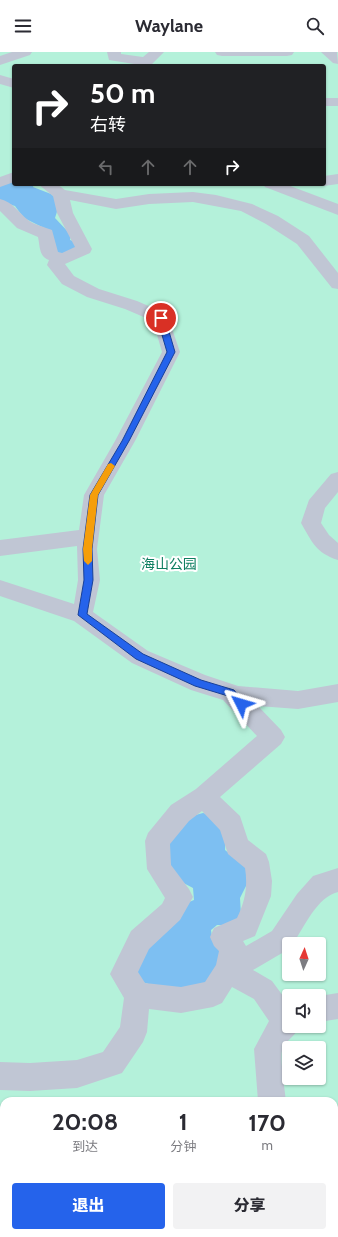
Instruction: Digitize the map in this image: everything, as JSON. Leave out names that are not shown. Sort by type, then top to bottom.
[{"type":"lane","points":[[0,61],[25,52]]},
{"type":"lane","points":[[114,52],[114,56],[142,64],[157,52]]},
{"type":"lane","points":[[222,52],[287,52]]},
{"type":"lane","points":[[240,52],[242,64]]},
{"type":"lane","points":[[328,52],[338,60]]},
{"type":"lane","points":[[0,79],[12,83]]},
{"type":"lane","points":[[326,181],[338,179]]},
{"type":"lane","points":[[49,186],[61,194],[116,204],[149,199],[193,197],[216,200],[246,207],[272,220],[303,240],[338,284]]},
{"type":"lane","points":[[276,186],[338,210]]},
{"type":"lane","points":[[308,198],[318,186]]},
{"type":"lane","points":[[1,205],[10,210],[23,224],[46,234],[50,255],[63,259],[84,248],[65,213],[61,194]]},
{"type":"lane","points":[[58,257],[56,265],[68,280],[93,293],[131,305],[161,318],[171,352],[125,441],[94,495],[87,549],[89,580],[82,615]]},
{"type":"lane","points":[[338,479],[316,505],[311,523],[320,540],[331,551],[338,552]]},
{"type":"lane","points":[[0,548],[10,548],[89,536]]},
{"type":"lane","points":[[0,588],[82,615],[140,657],[198,683],[231,693],[298,700],[338,693]]},
{"type":"lane","points":[[0,1076],[30,1077],[77,1074],[112,1063],[133,1032],[138,995],[123,974],[140,940],[171,912],[180,897],[159,869],[157,841],[180,813],[204,796],[273,737],[231,693]]},
{"type":"lane","points":[[138,995],[181,1000],[213,994],[228,970],[232,947],[222,937],[246,927],[255,909],[261,885],[257,862],[237,846],[232,824],[204,796]]},
{"type":"lane","points":[[228,970],[281,940],[306,902],[322,884],[338,880]]},
{"type":"lane","points":[[228,970],[263,990],[282,1014]]},
{"type":"lane","points":[[326,1008],[338,1006]]},
{"type":"lane","points":[[272,1097],[268,1049],[282,1027]]},
{"type":"green space","name":"海山公园","points":[[0,52],[338,52],[338,1097],[0,1097]]},
{"type":"water","points":[[12,181],[12,186],[33,186],[51,194],[60,202],[55,218],[71,235],[70,240],[76,242],[78,248],[61,254],[55,251],[46,229],[24,218],[15,206],[0,201],[0,186]]},
{"type":"water","points":[[203,813],[216,816],[226,828],[225,850],[248,869],[248,882],[240,898],[241,916],[232,925],[217,925],[211,930],[212,938],[225,958],[206,990],[151,985],[137,980],[137,958],[189,902],[194,900],[193,888],[174,878],[166,846],[192,816]]},
{"type":"slow traffic","points":[[88,561],[87,549],[94,495],[111,466]]},
{"type":"route","points":[[161,318],[171,352],[125,441],[94,495],[87,549],[89,580],[82,615],[140,657],[198,683],[231,693],[241,704]]}]
